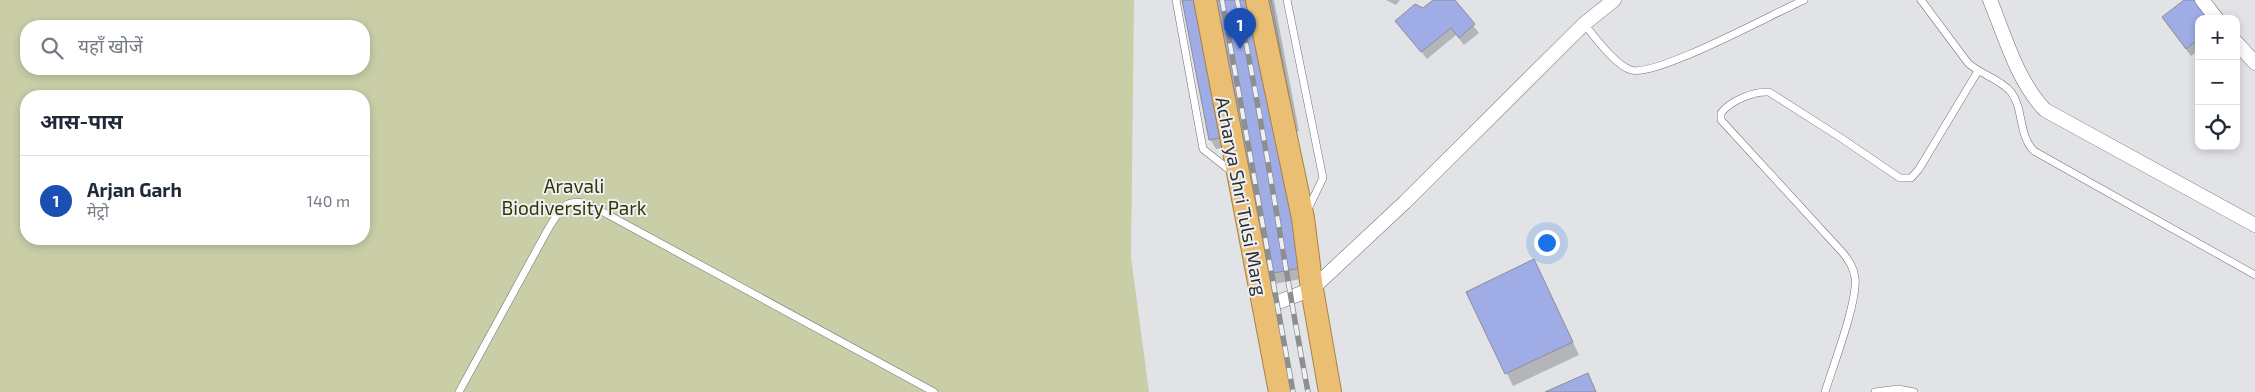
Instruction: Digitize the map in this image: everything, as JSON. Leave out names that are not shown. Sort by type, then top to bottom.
[{"type":"highway","name":"Acharya Shri Tulsi Marg","points":[[1205,0],[1280,392]]},
{"type":"highway","points":[[1257,0],[1303,218],[1312,289],[1330,392]]},
{"type":"street","points":[[1263,308],[1312,289],[1404,203],[1584,24],[1614,0]]},
{"type":"street","points":[[1990,0],[2018,68],[2034,96],[2045,110],[2255,225]]},
{"type":"street","points":[[2202,0],[2214,15]]},
{"type":"street","points":[[2240,46],[2255,63]]},
{"type":"lane","points":[[1176,0],[1203,149],[1240,179]]},
{"type":"lane","points":[[1287,0],[1323,178],[1303,218]]},
{"type":"lane","points":[[1584,24],[1622,65],[1630,70],[1640,71],[1672,62],[1804,0]]},
{"type":"lane","points":[[1921,0],[1968,63],[1978,71],[2003,84],[2011,92],[2016,101],[2028,145],[2039,154],[2255,274]]},
{"type":"lane","points":[[1826,392],[1848,317],[1855,284],[1854,271],[1843,253],[1721,120],[1721,113],[1728,106],[1757,92],[1768,92],[1838,136],[1894,175],[1906,179],[1911,178],[1919,169],[1978,71]]},
{"type":"lane","points":[[459,392],[547,231],[561,209],[572,201],[579,201],[594,207],[934,392]]},
{"type":"lane","points":[[1874,392],[1898,389],[1914,392]]},
{"type":"green space","name":"Aravali Biodiversity Park","points":[[0,0],[1134,0],[1131,257],[1149,392],[0,392]]},
{"type":"building","points":[[1182,0],[1271,0],[1294,122],[1274,126],[1301,268],[1257,276],[1230,136],[1209,140]]},
{"type":"building","points":[[1433,0],[1455,0],[1475,24],[1459,38],[1451,28],[1421,52],[1395,21],[1415,4],[1423,8]]},
{"type":"building","points":[[2184,0],[2199,0],[2211,15],[2195,15],[2195,42],[2186,49],[2162,17]]},
{"type":"building","points":[[1534,259],[1573,342],[1505,374],[1466,292]]},
{"type":"building","points":[[1588,373],[1596,392],[1545,392]]},
{"type":"railway","points":[[1222,0],[1293,392]]},
{"type":"railway","points":[[1237,0],[1308,392]]},
{"type":"place","name":"Arjan Garh","points":[[1240,49]]}]
